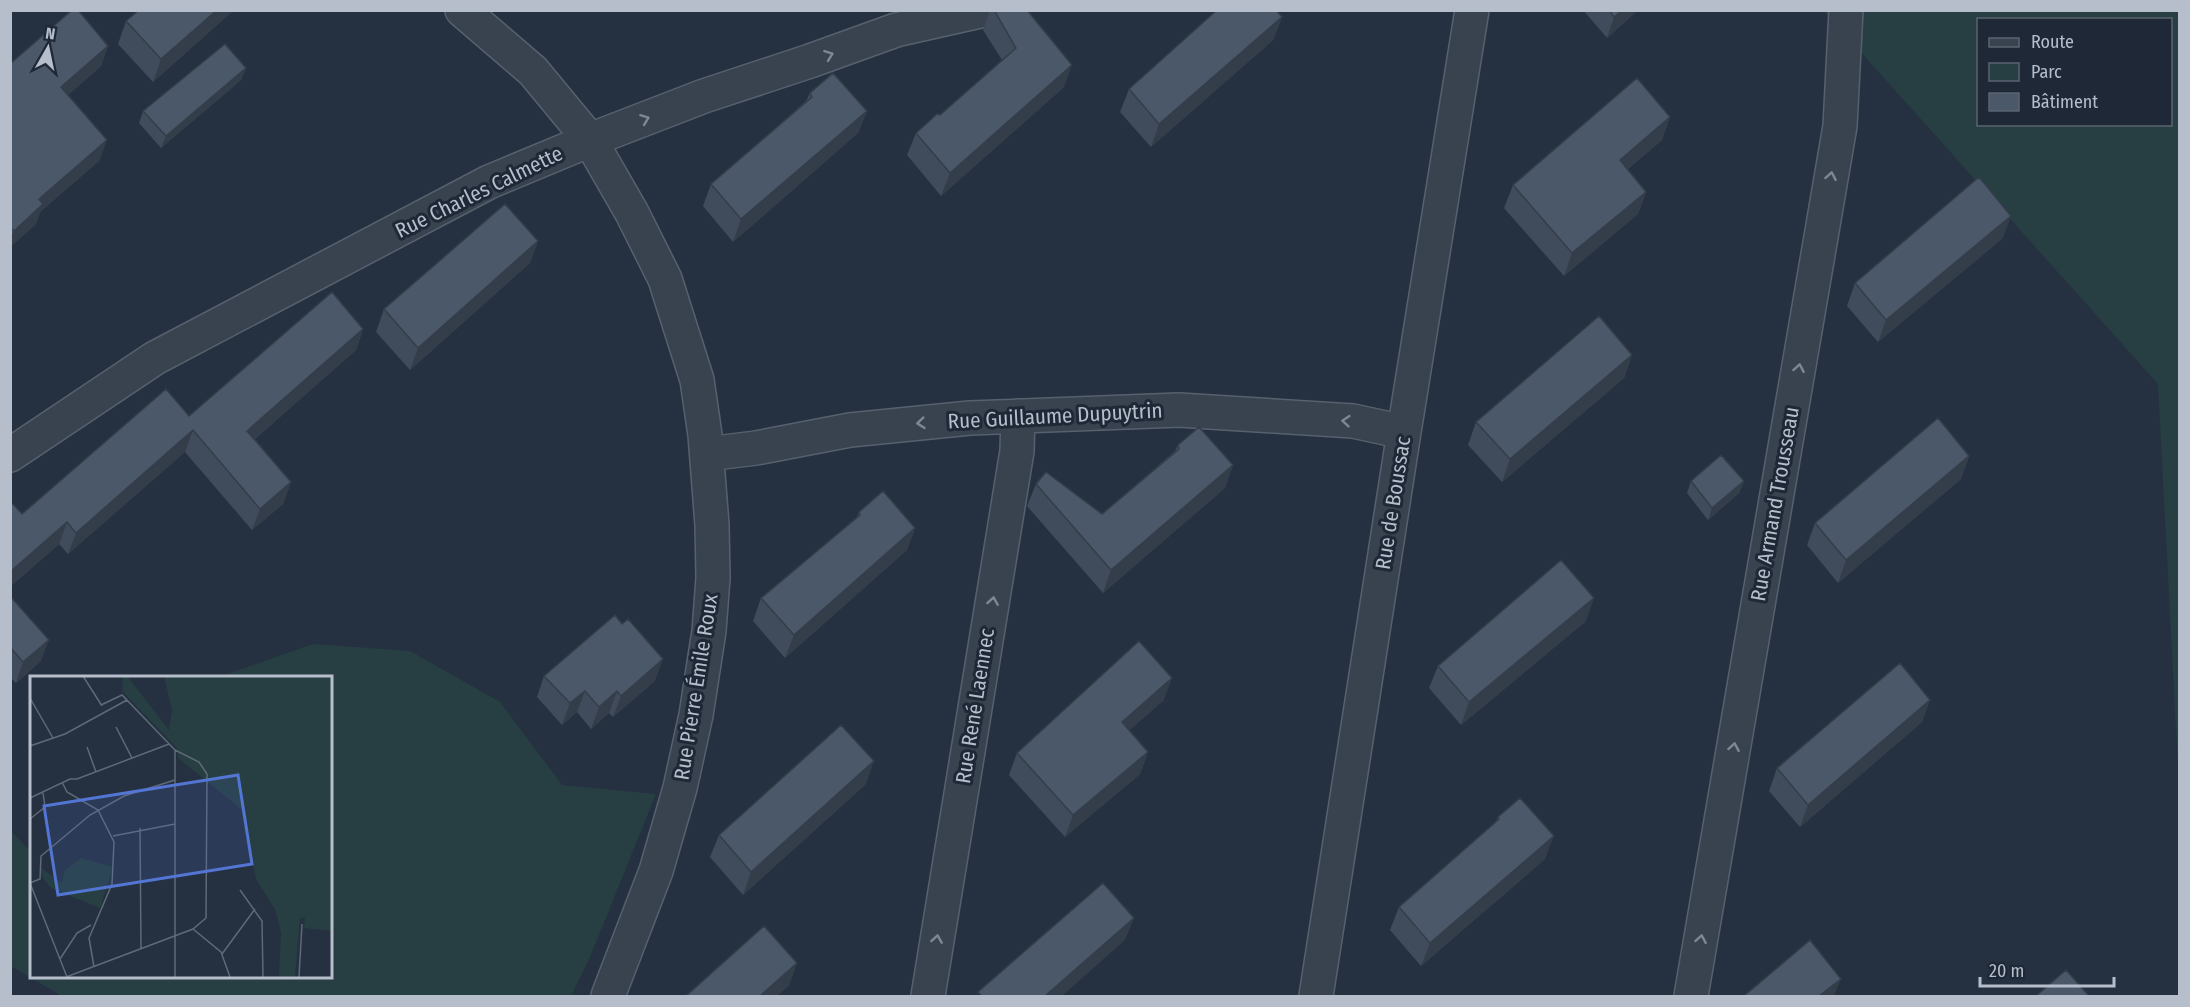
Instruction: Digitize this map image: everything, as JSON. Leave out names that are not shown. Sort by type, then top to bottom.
[{"type":"street","name":"Rue Pierre Émile Roux","points":[[462,10],[533,71],[590,140],[632,213],[665,279],[697,380],[707,454],[712,525],[709,631],[696,715],[680,788],[656,871],[608,996]]},
{"type":"street","name":"Rue Charles Calmette","points":[[10,455],[155,358],[489,182],[704,96],[810,62],[896,30],[985,10]]},
{"type":"street","name":"Rue de Boussac","points":[[1316,996],[1472,10]]},
{"type":"street","name":"Rue Armand Trousseau","points":[[1691,996],[1840,126],[1846,10]]},
{"type":"street","name":"Rue Guillaume Dupuytrin","points":[[707,454],[756,448],[850,430],[970,418],[1179,410],[1353,422],[1404,432]]},
{"type":"street","name":"Rue René Laennec","points":[[928,996],[1017,451],[1018,416]]},
{"type":"green space","points":[[1824,11],[2179,11],[2179,787],[2158,384]]},
{"type":"green space","points":[[313,644],[410,651],[500,702],[562,785],[656,794],[590,957],[571,996],[62,996],[11,966],[11,831],[30,851],[30,977],[332,977],[332,676],[222,676]]},
{"type":"building","points":[[72,10],[78,10],[108,46],[61,87],[107,140],[39,199],[43,204],[14,231],[10,227],[10,64]]},
{"type":"building","points":[[139,10],[217,10],[161,59],[126,21]]},
{"type":"building","points":[[994,10],[1027,10],[1072,65],[950,173],[916,133],[937,114],[940,115],[1016,48]]},
{"type":"building","points":[[1217,10],[1276,10],[1282,17],[1159,124],[1129,89]]},
{"type":"building","points":[[1609,10],[1622,10],[1614,17]]},
{"type":"building","points":[[225,44],[246,68],[166,136],[143,111]]},
{"type":"building","points":[[833,73],[867,111],[741,219],[711,184],[812,97],[810,93]]},
{"type":"building","points":[[1637,78],[1670,117],[1620,160],[1646,192],[1572,253],[1513,185]]},
{"type":"building","points":[[1979,177],[2011,216],[1886,320],[1855,283]]},
{"type":"building","points":[[505,204],[538,241],[418,348],[384,309]]},
{"type":"building","points":[[332,292],[363,329],[247,431],[291,482],[260,509],[193,430],[76,533],[67,522],[10,572],[10,506],[13,504],[22,514],[166,389],[189,416]]},
{"type":"building","points":[[1599,316],[1632,355],[1510,459],[1476,422]]},
{"type":"building","points":[[1938,418],[1969,456],[1846,560],[1815,523]]},
{"type":"building","points":[[1199,427],[1233,465],[1111,570],[1036,484],[1046,472],[1102,514],[1179,449],[1178,445]]},
{"type":"building","points":[[1721,455],[1744,481],[1712,508],[1691,481]]},
{"type":"building","points":[[883,491],[915,528],[794,635],[761,598],[860,515],[859,512]]},
{"type":"building","points":[[1561,560],[1594,598],[1469,702],[1438,666]]},
{"type":"building","points":[[10,596],[49,640],[23,662],[10,647]]},
{"type":"building","points":[[615,615],[622,624],[628,619],[663,659],[621,696],[617,691],[599,707],[585,691],[570,703],[544,676]]},
{"type":"building","points":[[1139,641],[1172,678],[1122,722],[1148,752],[1073,815],[1017,753]]},
{"type":"building","points":[[1900,663],[1930,700],[1808,805],[1777,768]]},
{"type":"building","points":[[841,725],[874,761],[751,872],[719,835]]},
{"type":"building","points":[[1520,798],[1554,836],[1430,943],[1399,907]]},
{"type":"building","points":[[1103,883],[1134,918],[1045,996],[982,996],[978,992]]},
{"type":"building","points":[[764,926],[797,963],[760,996],[686,996]]},
{"type":"building","points":[[1810,940],[1841,979],[1819,996],[1744,996]]},
{"type":"building","points":[[2066,970],[2089,996],[2036,996]]}]
